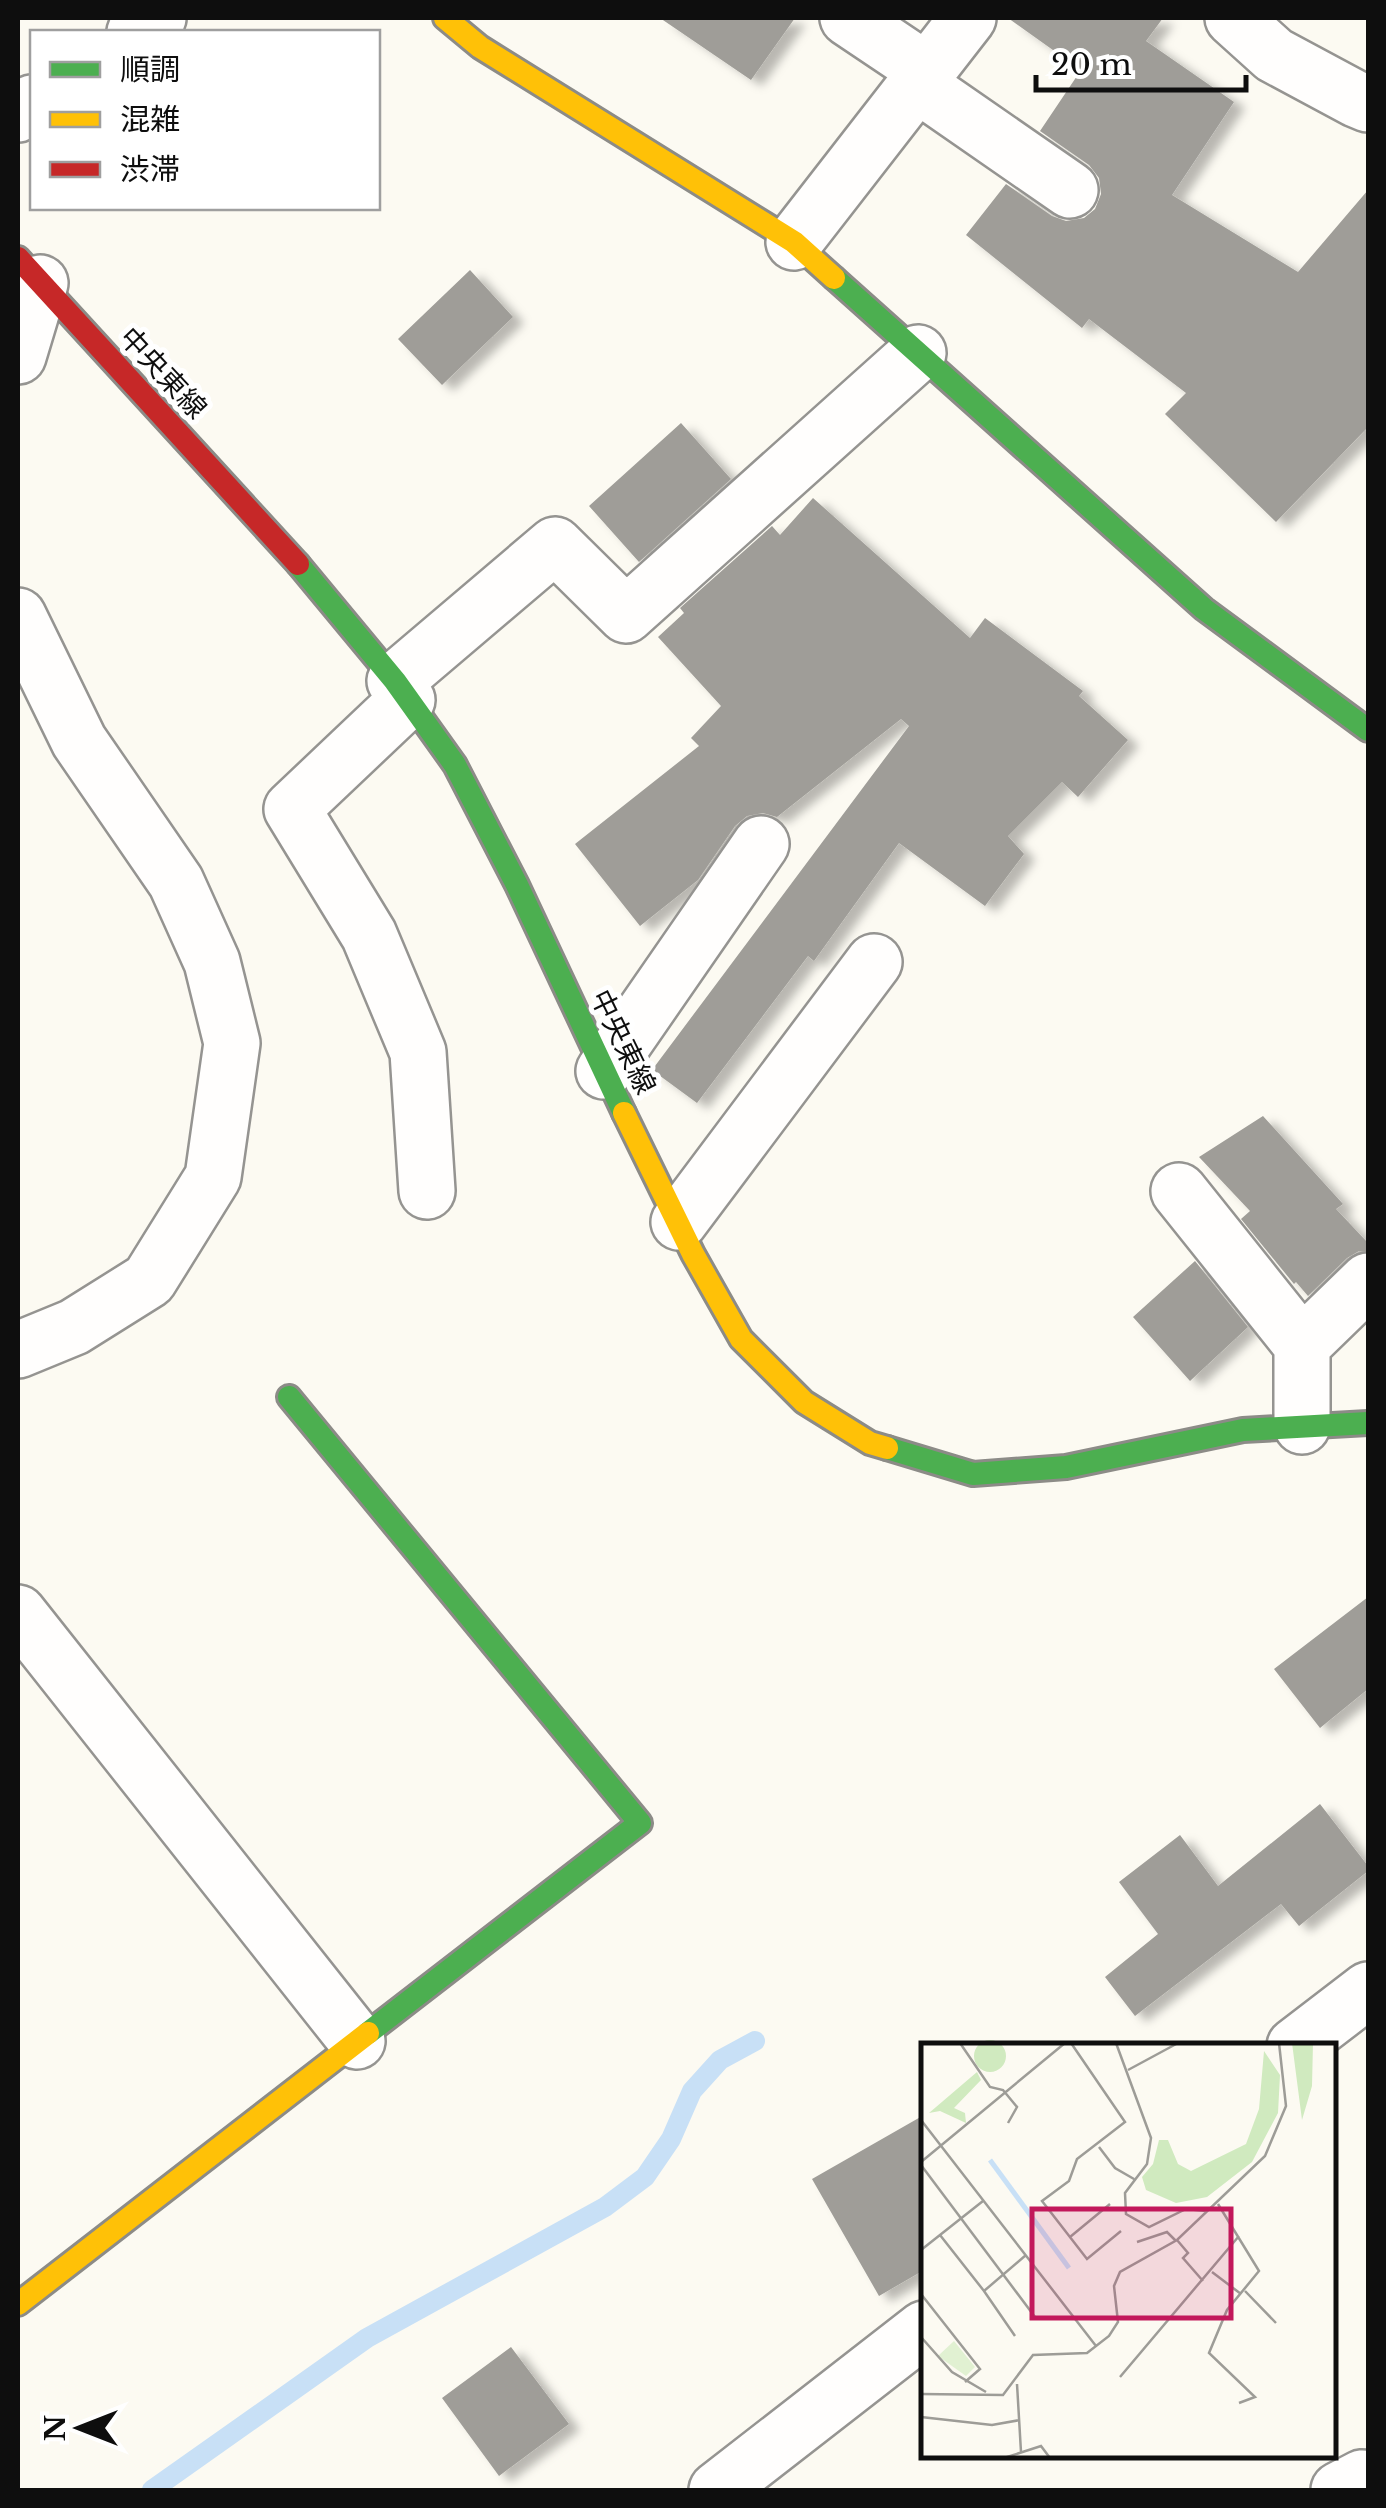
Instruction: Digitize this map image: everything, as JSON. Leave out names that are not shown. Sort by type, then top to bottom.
[{"type":"street","points":[[445,18],[480,47],[794,242],[1204,609],[1368,730]]},
{"type":"street","points":[[848,18],[1070,190]]},
{"type":"street","points":[[794,242],[968,18]]},
{"type":"street","points":[[1234,18],[1274,56],[1368,104]]},
{"type":"street","points":[[18,356],[29,271]]},
{"type":"street","name":"中央東線","points":[[29,271],[314,582],[455,765],[517,885],[693,1254],[741,1340],[804,1402],[870,1443],[974,1474],[1066,1467],[1243,1430],[1368,1423]]},
{"type":"street","points":[[427,1191],[418,1052],[369,935],[292,809],[401,690],[555,545],[626,615],[918,353]]},
{"type":"street","points":[[18,616],[78,741],[176,882],[212,962],[232,1043],[213,1177],[150,1280],[74,1328],[18,1350]]},
{"type":"street","points":[[604,1071],[761,844]]},
{"type":"street","points":[[680,1222],[874,962]]},
{"type":"street","points":[[1179,1191],[1302,1346],[1302,1426]]},
{"type":"street","points":[[1302,1346],[1368,1280]]},
{"type":"street","points":[[18,2304],[640,1823],[289,1397]]},
{"type":"street","points":[[18,1614],[358,2042]]},
{"type":"street","points":[[1299,2043],[1368,1990]]},
{"type":"street","points":[[718,2490],[921,2331]]},
{"type":"building","points":[[660,18],[795,18],[751,80]]},
{"type":"building","points":[[1008,18],[1163,18],[1146,41],[1234,102],[1172,195],[1298,272],[1368,190],[1368,427],[1276,522],[1165,414],[1186,393],[1089,319],[1082,328],[966,235],[1006,184],[1052,216],[1066,221],[1084,218],[1095,209],[1101,194],[1099,178],[1089,165],[1040,131],[1081,70]]},
{"type":"building","points":[[470,270],[513,317],[442,385],[398,339]]},
{"type":"building","points":[[681,423],[731,479],[639,562],[589,506]]},
{"type":"building","points":[[813,498],[970,638],[985,618],[1083,691],[1079,696],[1128,740],[1078,797],[1062,782],[1008,836],[1024,854],[985,906],[899,843],[814,961],[808,956],[697,1103],[652,1070],[909,726],[901,719],[777,817],[763,813],[747,816],[735,826],[698,880],[640,926],[575,844],[699,746],[691,738],[721,706],[658,637],[684,613],[680,608],[772,526],[780,535]]},
{"type":"building","points":[[1263,1116],[1343,1204],[1336,1209],[1368,1243],[1368,1251],[1347,1258],[1308,1296],[1241,1219],[1250,1211],[1199,1157]]},
{"type":"building","points":[[1195,1261],[1248,1327],[1190,1381],[1133,1317]]},
{"type":"building","points":[[1368,1597],[1368,1689],[1320,1728],[1274,1669]]},
{"type":"building","points":[[1320,1804],[1368,1871],[1299,1926],[1281,1904],[1135,2016],[1105,1977],[1158,1934],[1119,1882],[1180,1835],[1218,1886]]},
{"type":"building","points":[[921,2117],[921,2272],[879,2296],[812,2179]]},
{"type":"building","points":[[511,2347],[569,2424],[499,2476],[442,2398]]},
{"type":"waterway","points":[[152,2490],[367,2338],[605,2207],[645,2177],[671,2139],[692,2091],[720,2060],[755,2041]]},
{"type":"traffic: fast","points":[[834,278],[1204,609],[1368,730]]},
{"type":"traffic: fast","points":[[298,564],[395,681],[455,765],[517,885],[624,1113]]},
{"type":"traffic: fast","points":[[289,1397],[640,1823],[368,2033]]},
{"type":"traffic: fast","points":[[887,1448],[973,1474],[1066,1467],[1243,1430],[1368,1423]]},
{"type":"traffic: slow","points":[[445,18],[480,47],[794,242],[834,278]]},
{"type":"traffic: slow","points":[[624,1113],[693,1254],[741,1339],[804,1402],[870,1443],[887,1448]]},
{"type":"traffic: slow","points":[[18,2304],[368,2033]]},
{"type":"traffic: jam","points":[[18,258],[298,564]]}]
